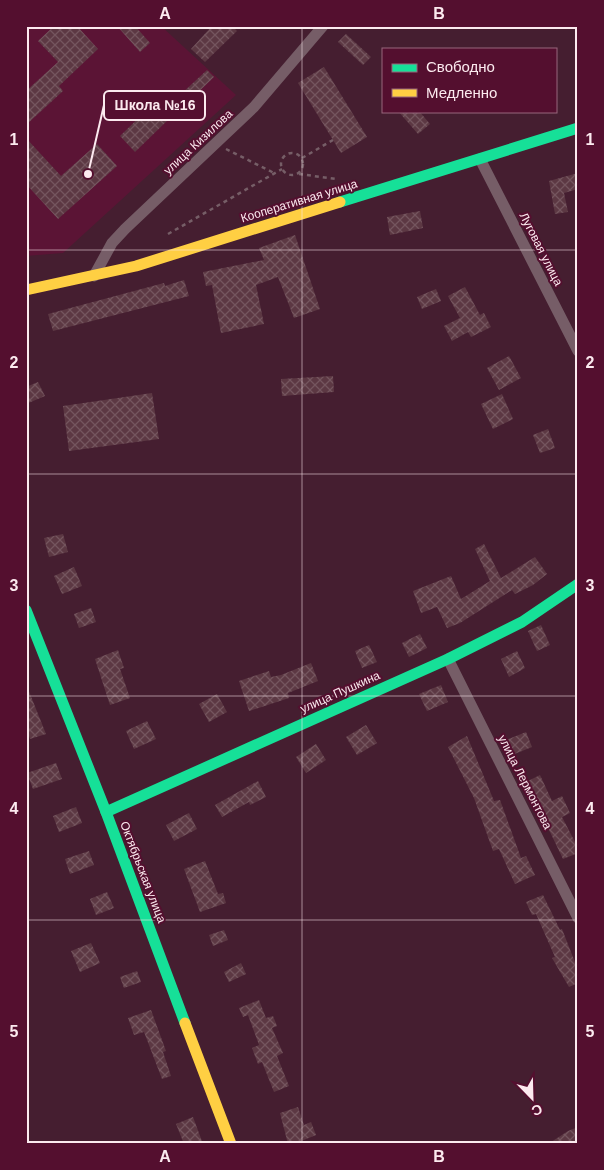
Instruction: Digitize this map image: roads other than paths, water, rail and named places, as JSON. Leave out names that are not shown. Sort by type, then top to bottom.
[{"type":"street","name":"улица Кизилова","points":[[93,277],[112,244],[125,229],[254,107],[323,26]]},
{"type":"street","name":"Кооперативная улица","points":[[26,290],[93,277],[136,266],[578,128]]},
{"type":"street","name":"Луговая улица","points":[[480,158],[578,351]]},
{"type":"street","name":"улица Пушкина","points":[[106,812],[448,659],[522,622],[578,584]]},
{"type":"street","name":"Октябрьская улица","points":[[26,610],[106,812],[231,1144]]},
{"type":"street","name":"улица Лермонтова","points":[[448,659],[578,918]]},
{"type":"place","name":"Школа №16","points":[[88,174]]}]
